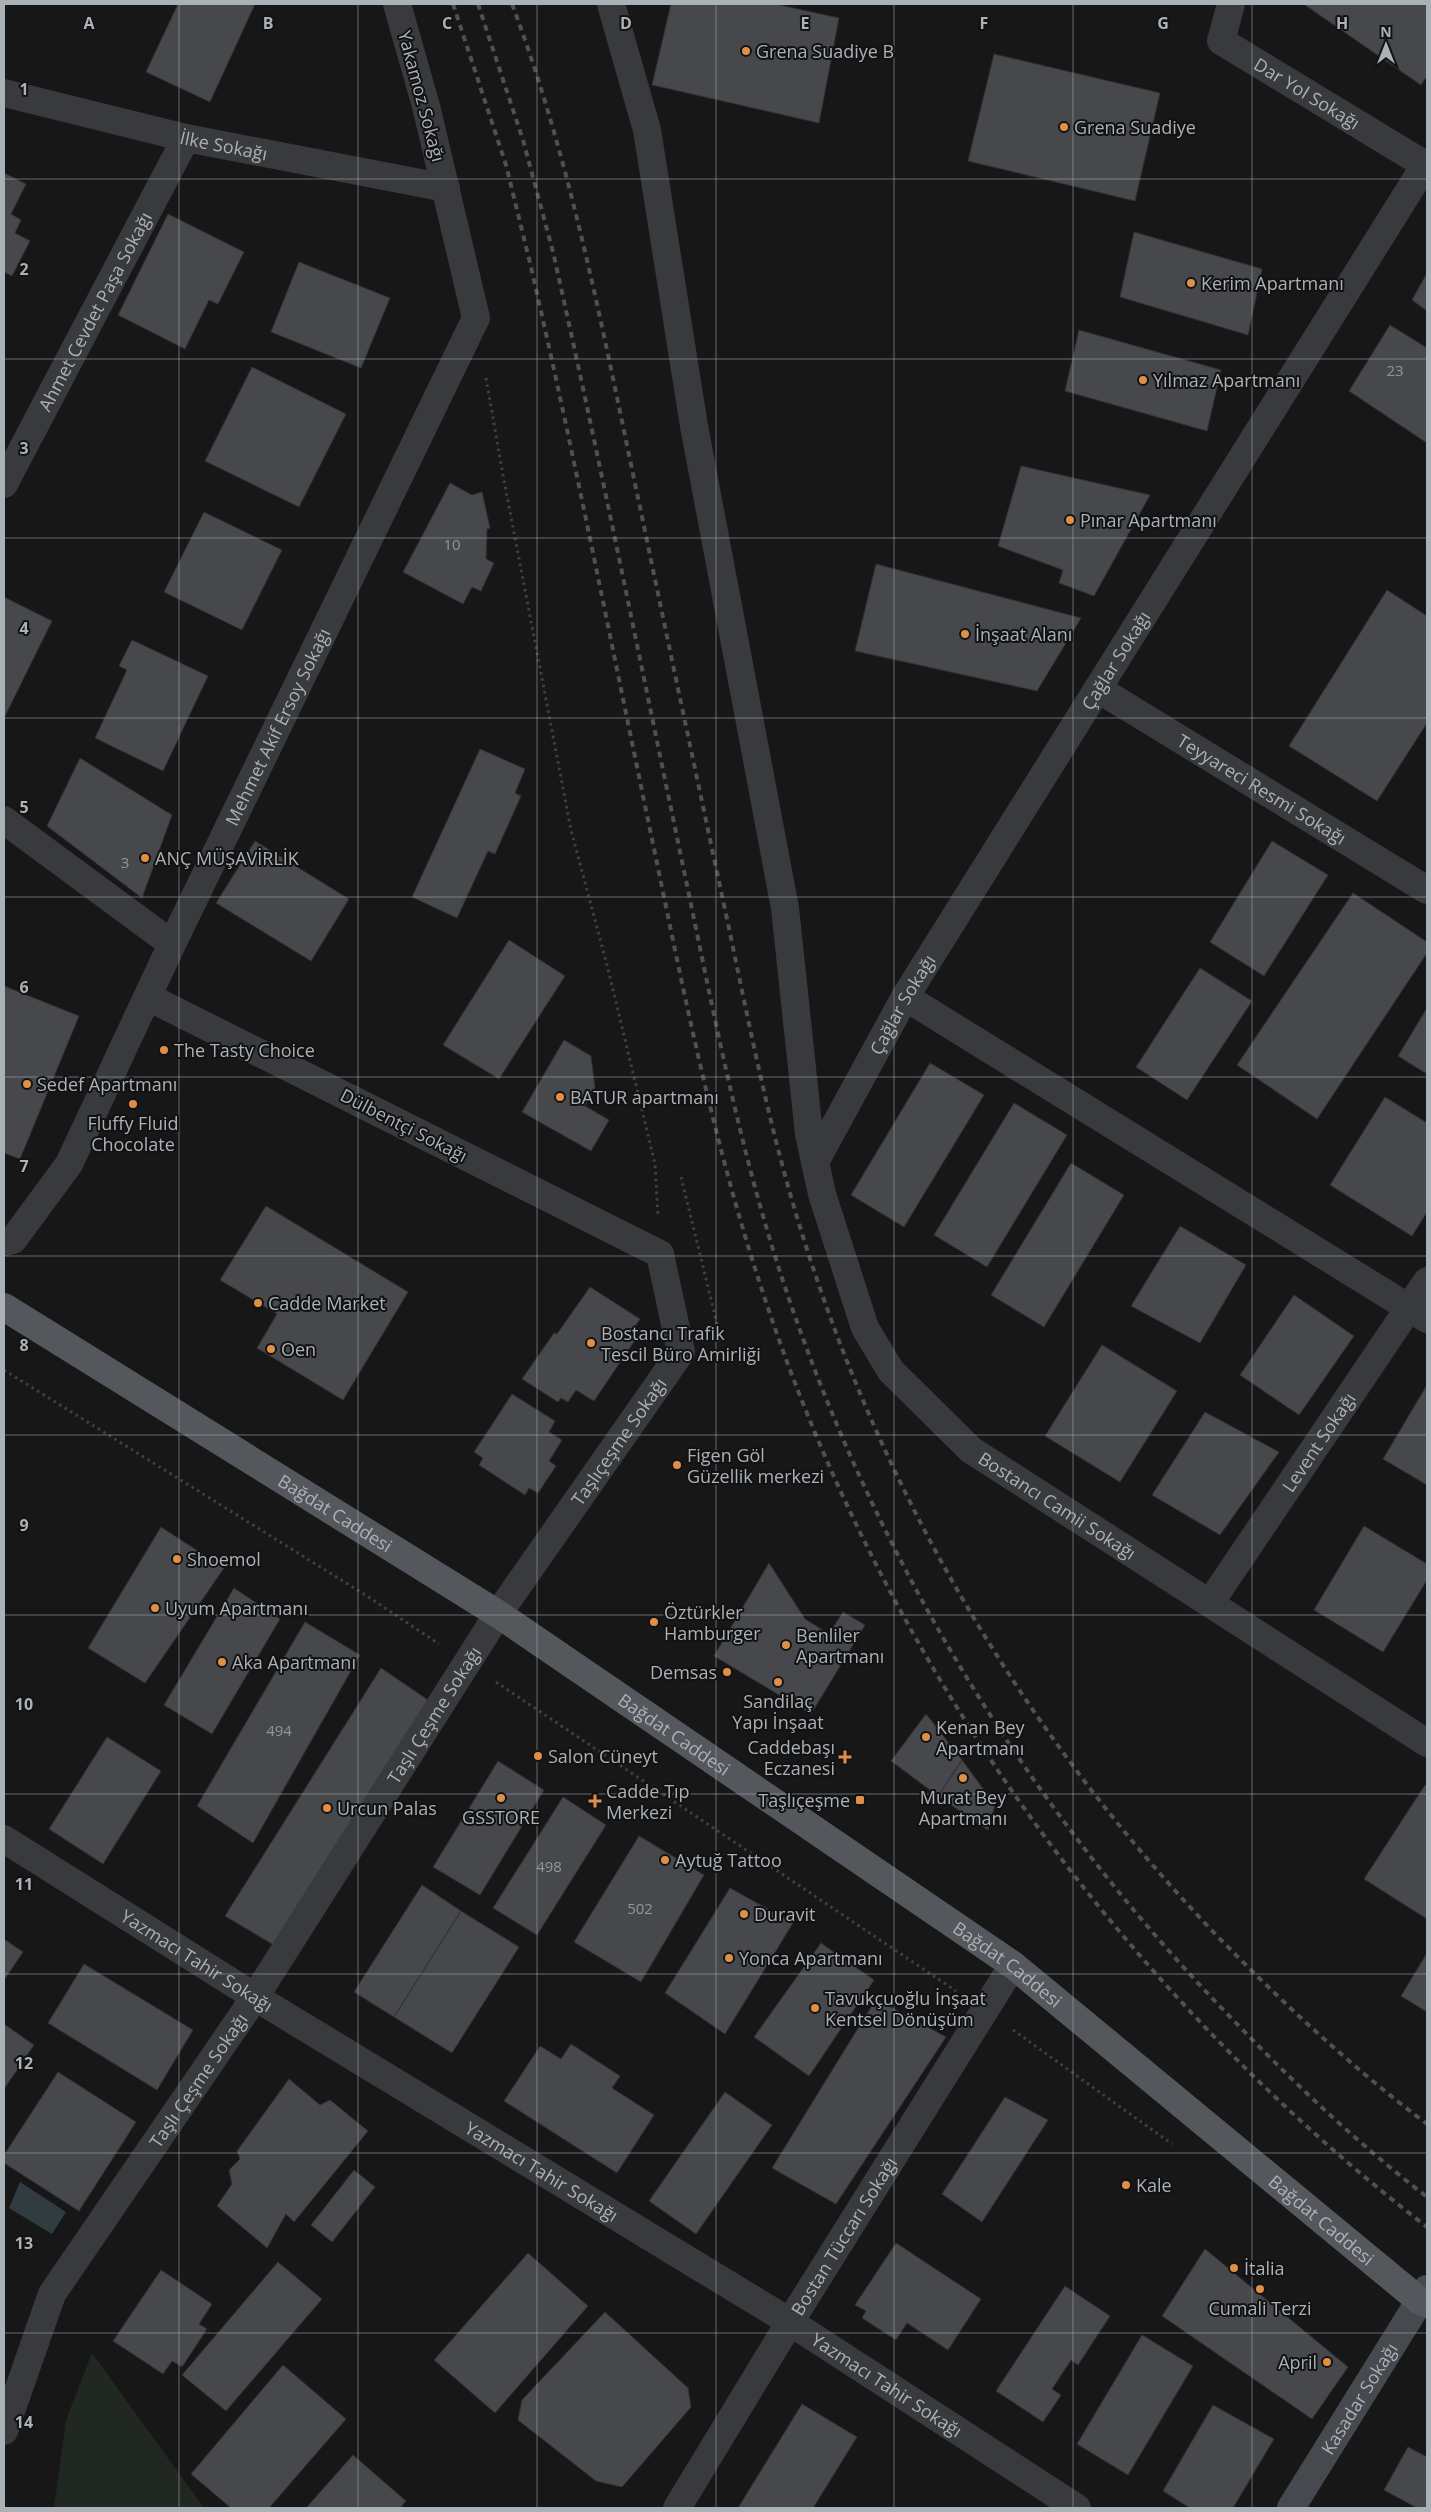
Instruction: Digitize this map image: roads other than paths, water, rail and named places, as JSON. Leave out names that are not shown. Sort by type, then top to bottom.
[{"type":"main road","name":"Bağdat Caddesi","points":[[4,1307],[498,1614],[1013,1965],[1425,2298]]},
{"type":"main road","name":"Kasadar Sokağı","points":[[1291,2508],[1425,2298]]},
{"type":"street","name":"Yakamoz Sokağı","points":[[397,4],[446,188]]},
{"type":"street","name":"Bostancı Camii Sokağı","points":[[611,4],[646,130],[708,501],[785,908],[809,1134],[822,1194],[865,1328],[891,1372],[971,1450],[1427,1743]]},
{"type":"street","name":"Dar Yol Sokağı","points":[[1231,4],[1221,41],[1427,164]]},
{"type":"street","name":"İlke Sokağı","points":[[4,93],[186,138],[446,188]]},
{"type":"street","name":"Ahmet Cevdet Paşa Sokağı","points":[[4,484],[186,138]]},
{"type":"street","name":"Çağlar Sokağı","points":[[815,1162],[905,997],[1427,164]]},
{"type":"street","name":"Mehmet Akif Ersoy Sokağı","points":[[4,1242],[13,1240],[69,1164],[172,944],[476,318],[446,188]]},
{"type":"street","name":"Teyyareci Resmi Sokağı","points":[[1098,689],[1427,890]]},
{"type":"street","points":[[4,820],[172,944]]},
{"type":"street","name":"Dülbentçi Sokağı","points":[[148,997],[660,1254]]},
{"type":"street","points":[[905,997],[1418,1314]]},
{"type":"street","name":"Taşlıçeşme Sokağı","points":[[498,1614],[681,1352],[660,1254]]},
{"type":"street","name":"Levent Sokağı","points":[[1210,1603],[1418,1314],[1427,1281]]},
{"type":"street","name":"Taşlı Çeşme Sokağı","points":[[4,2431],[52,2294],[255,1996],[498,1614]]},
{"type":"street","name":"Yazmacı Tahir Sokağı","points":[[4,1840],[255,1996],[790,2322],[1077,2508]]},
{"type":"street","name":"Bostan Tüccarı Sokağı","points":[[677,2508],[983,2010],[1013,1965]]},
{"type":"railway","points":[[453,4],[506,165],[530,263],[680,972],[717,1136],[764,1296],[815,1432],[876,1564],[946,1690],[1026,1811],[1115,1926],[1211,2034],[1316,2134],[1427,2227]]},
{"type":"railway","points":[[478,4],[523,140],[553,252],[741,1135],[770,1241],[787,1293],[825,1395],[868,1495],[917,1592],[972,1686],[1032,1777],[1096,1864],[1166,1947],[1262,2050],[1354,2136],[1427,2197]]},
{"type":"railway","points":[[512,4],[534,65],[553,128],[586,255],[771,1123],[805,1243],[839,1340],[878,1435],[923,1528],[973,1617],[1028,1703],[1088,1786],[1153,1866],[1247,1966],[1296,2014],[1347,2059],[1427,2124]]},
{"type":"place","name":"Grena Suadiye B","points":[[746,51]]},
{"type":"place","name":"Grena Suadiye","points":[[1064,127]]},
{"type":"place","name":"Kerim Apartmanı","points":[[1191,283]]},
{"type":"place","name":"Yılmaz Apartmanı","points":[[1143,380]]},
{"type":"place","name":"Pınar Apartmanı","points":[[1070,520]]},
{"type":"place","name":"İnşaat Alanı","points":[[965,634]]},
{"type":"place","name":"ANÇ MÜŞAVİRLİK","points":[[145,858]]},
{"type":"place","name":"The Tasty Choice","points":[[164,1050]]},
{"type":"place","name":"Sedef Apartmanı","points":[[27,1084]]},
{"type":"place","name":"BATUR apartmanı","points":[[560,1097]]},
{"type":"place","name":"Fluffy Fluid Chocolate","points":[[133,1104]]},
{"type":"place","name":"Cadde Market","points":[[258,1303]]},
{"type":"place","name":"Bostancı Trafik Tescil Büro Amirliği","points":[[591,1343]]},
{"type":"place","name":"Oen","points":[[271,1349]]},
{"type":"place","name":"Figen Göl Güzellik merkezi","points":[[677,1465]]},
{"type":"place","name":"Shoemol","points":[[177,1559]]},
{"type":"place","name":"Uyum Apartmanı","points":[[155,1608]]},
{"type":"place","name":"Öztürkler Hamburger","points":[[654,1622]]},
{"type":"place","name":"Benliler Apartmanı","points":[[786,1645]]},
{"type":"place","name":"Aka Apartmanı","points":[[222,1662]]},
{"type":"place","name":"Demsas","points":[[727,1672]]},
{"type":"place","name":"Sandilaç Yapı İnşaat","points":[[778,1682]]},
{"type":"place","name":"Kenan Bey Apartmanı","points":[[926,1737]]},
{"type":"place","name":"Salon Cüneyt","points":[[538,1756]]},
{"type":"place","name":"Caddebaşı Eczanesi","points":[[845,1757]]},
{"type":"place","name":"Murat Bey Apartmanı","points":[[963,1778]]},
{"type":"place","name":"GSSTORE","points":[[501,1798]]},
{"type":"place","name":"Taşlıçeşme","points":[[860,1800]]},
{"type":"place","name":"Cadde Tıp Merkezi","points":[[595,1801]]},
{"type":"place","name":"Urcun Palas","points":[[327,1808]]},
{"type":"place","name":"Aytuğ Tattoo","points":[[665,1860]]},
{"type":"place","name":"Duravit","points":[[744,1914]]},
{"type":"place","name":"Yonca Apartmanı","points":[[729,1958]]},
{"type":"place","name":"Tavukçuoğlu İnşaat Kentsel Dönüşüm","points":[[815,2008]]},
{"type":"place","name":"Kale","points":[[1126,2185]]},
{"type":"place","name":"İtalia","points":[[1234,2268]]},
{"type":"place","name":"Cumali Terzi","points":[[1260,2289]]},
{"type":"place","name":"April","points":[[1327,2362]]}]
